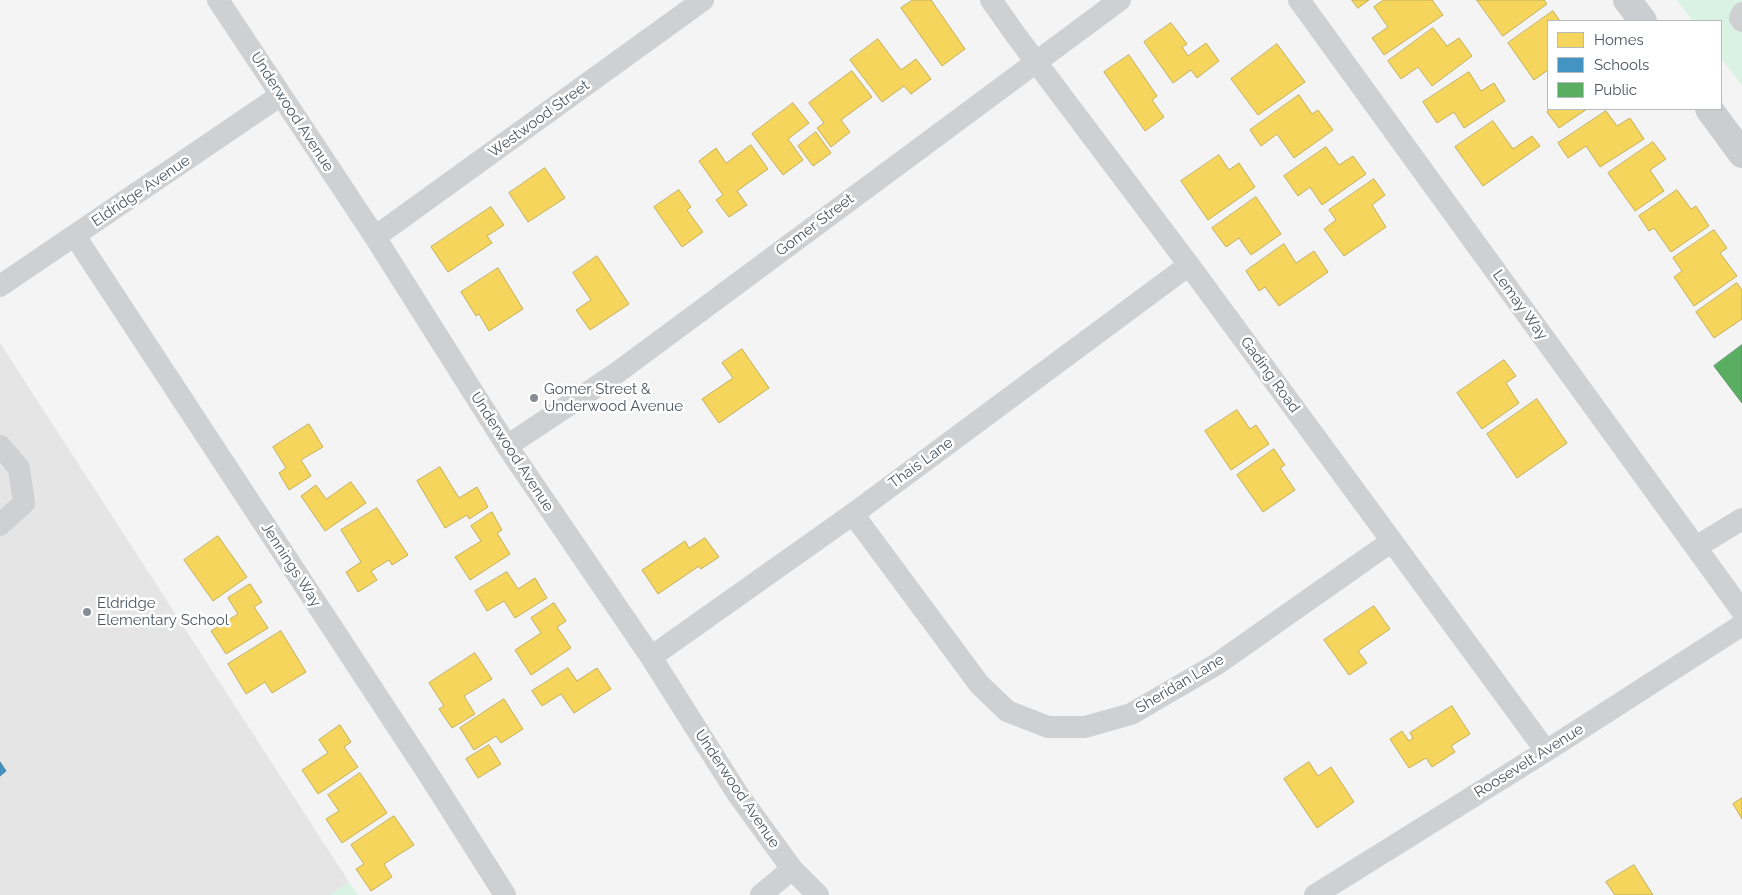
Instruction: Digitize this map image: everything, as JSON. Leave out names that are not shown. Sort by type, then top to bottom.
[{"type":"main road","points":[[1627,0],[1642,20]]},
{"type":"main road","points":[[1709,110],[1740,147]]},
{"type":"street","name":"Underwood Avenue","points":[[218,0],[375,238],[507,446],[651,657],[737,793],[792,869],[818,895]]},
{"type":"street","name":"Westwood Street","points":[[375,238],[703,0]]},
{"type":"street","name":"Gading Road","points":[[991,0],[1189,265],[1546,751]]},
{"type":"street","name":"Gomer Street","points":[[507,446],[614,375],[1120,0]]},
{"type":"street","name":"Lemay Way","points":[[1298,0],[1742,610]]},
{"type":"street","name":"Eldridge Avenue","points":[[0,286],[281,95]]},
{"type":"street","name":"Jennings Way","points":[[75,236],[505,895]]},
{"type":"street","name":"Thais Lane","points":[[651,657],[853,514],[1189,265]]},
{"type":"street","points":[[0,446],[20,468],[24,503],[0,526]]},
{"type":"street","name":"Sheridan Lane","points":[[853,514],[979,684],[1007,711],[1048,726],[1085,727],[1131,714],[1217,664],[1392,541]]},
{"type":"street","points":[[1696,547],[1742,519]]},
{"type":"street","name":"Roosevelt Avenue","points":[[1315,895],[1742,626]]},
{"type":"street","points":[[761,895],[792,869]]},
{"type":"shaded area","name":"Eldridge Elementary School","points":[[0,343],[349,882],[330,895],[0,895]]},
{"type":"green space","points":[[1677,0],[1742,0],[1742,86],[1722,59],[1722,20],[1692,20]]},
{"type":"green space","points":[[349,882],[358,895],[330,895]]},
{"type":"building: Homes","points":[[913,0],[931,0],[965,49],[942,66],[901,8]]},
{"type":"building: Homes","points":[[1352,0],[1369,0],[1358,8]]},
{"type":"building: Homes","points":[[1384,0],[1432,0],[1443,15],[1384,55],[1372,38],[1388,27],[1374,7]]},
{"type":"building: Homes","points":[[1477,0],[1544,0],[1547,4],[1503,36]]},
{"type":"building: Homes","points":[[1553,11],[1559,20],[1547,20],[1547,71],[1534,80],[1508,43]]},
{"type":"building: Homes","points":[[1171,23],[1187,44],[1182,47],[1188,56],[1206,43],[1219,61],[1197,78],[1191,70],[1173,83],[1144,42]]},
{"type":"building: Homes","points":[[1433,28],[1447,46],[1459,38],[1472,56],[1432,86],[1418,67],[1401,79],[1388,61]]},
{"type":"building: Homes","points":[[878,39],[901,70],[916,59],[931,79],[911,94],[904,86],[882,102],[850,60]]},
{"type":"building: Homes","points":[[1277,44],[1305,82],[1258,115],[1231,79]]},
{"type":"building: Homes","points":[[1129,55],[1157,96],[1152,100],[1164,117],[1145,131],[1104,72]]},
{"type":"building: Homes","points":[[852,71],[872,97],[841,120],[850,132],[831,147],[817,128],[824,123],[809,103]]},
{"type":"building: Homes","points":[[1469,72],[1481,91],[1494,83],[1505,101],[1464,128],[1454,112],[1437,123],[1423,102]]},
{"type":"building: Homes","points":[[1299,95],[1312,114],[1318,110],[1333,130],[1294,158],[1277,134],[1261,146],[1250,130]]},
{"type":"building: Homes","points":[[793,103],[809,123],[788,139],[803,160],[783,175],[752,134]]},
{"type":"building: Homes","points":[[1550,110],[1586,110],[1559,128],[1547,112]]},
{"type":"building: Homes","points":[[1606,111],[1617,126],[1630,118],[1644,139],[1600,167],[1586,146],[1568,158],[1558,143]]},
{"type":"building: Homes","points":[[1493,121],[1513,149],[1532,136],[1540,146],[1483,186],[1455,147]]},
{"type":"building: Homes","points":[[816,132],[831,153],[813,166],[798,146]]},
{"type":"building: Homes","points":[[1653,142],[1666,159],[1650,170],[1664,191],[1635,211],[1608,173]]},
{"type":"building: Homes","points":[[751,145],[768,169],[737,191],[747,205],[729,217],[716,200],[723,195],[699,161],[716,148],[726,163]]},
{"type":"building: Homes","points":[[1326,147],[1339,165],[1353,156],[1366,174],[1322,205],[1310,187],[1298,196],[1284,176]]},
{"type":"building: Homes","points":[[1219,155],[1229,170],[1239,163],[1255,187],[1208,220],[1181,181]]},
{"type":"building: Homes","points":[[545,168],[565,198],[528,222],[509,193]]},
{"type":"building: Homes","points":[[1374,179],[1385,195],[1372,205],[1386,227],[1344,256],[1324,229],[1336,220],[1329,210]]},
{"type":"building: Homes","points":[[679,190],[691,207],[687,210],[703,232],[682,247],[654,207]]},
{"type":"building: Homes","points":[[1677,190],[1691,209],[1696,206],[1709,226],[1671,252],[1654,228],[1649,231],[1639,216]]},
{"type":"building: Homes","points":[[1256,197],[1281,234],[1251,255],[1239,238],[1226,247],[1212,228]]},
{"type":"building: Homes","points":[[491,207],[504,225],[487,236],[492,243],[448,272],[431,247]]},
{"type":"building: Homes","points":[[1714,230],[1727,248],[1720,253],[1737,276],[1694,306],[1674,277],[1682,271],[1673,258]]},
{"type":"building: Homes","points":[[1284,244],[1296,263],[1314,251],[1328,272],[1279,306],[1265,287],[1259,291],[1246,271]]},
{"type":"building: Homes","points":[[597,256],[629,304],[590,330],[576,310],[591,300],[573,273]]},
{"type":"building: Homes","points":[[498,268],[523,309],[489,331],[479,314],[476,316],[461,292]]},
{"type":"building: Homes","points":[[1737,283],[1742,290],[1742,319],[1714,338],[1696,312]]},
{"type":"building: Homes","points":[[742,349],[769,388],[719,423],[702,399],[733,378],[722,363]]},
{"type":"building: Homes","points":[[1504,360],[1516,376],[1506,383],[1519,403],[1482,429],[1457,393]]},
{"type":"building: Homes","points":[[1537,399],[1567,443],[1517,478],[1487,434]]},
{"type":"building: Homes","points":[[1237,410],[1250,429],[1256,425],[1269,444],[1231,470],[1205,431]]},
{"type":"building: Homes","points":[[309,424],[323,447],[301,460],[311,476],[289,490],[279,473],[286,468],[273,447]]},
{"type":"building: Homes","points":[[1274,449],[1285,465],[1280,468],[1295,490],[1263,512],[1237,475]]},
{"type":"building: Homes","points":[[440,467],[459,498],[477,487],[488,507],[469,519],[467,515],[445,528],[417,481]]},
{"type":"building: Homes","points":[[351,482],[366,503],[325,531],[301,496],[316,485],[326,499]]},
{"type":"building: Homes","points":[[377,508],[408,555],[392,565],[389,560],[371,571],[377,580],[358,592],[346,572],[361,562],[341,530]]},
{"type":"building: Homes","points":[[492,512],[502,530],[497,533],[510,554],[470,580],[455,557],[481,541],[471,526]]},
{"type":"building: Homes","points":[[218,536],[247,577],[213,601],[184,560]]},
{"type":"building: Homes","points":[[705,538],[719,557],[701,569],[699,566],[658,594],[642,570],[685,541],[689,548]]},
{"type":"building: Homes","points":[[507,572],[518,589],[535,578],[547,598],[515,618],[504,601],[487,611],[475,591]]},
{"type":"building: Homes","points":[[250,584],[262,602],[254,607],[268,628],[226,654],[211,631],[238,614],[228,598]]},
{"type":"building: Homes","points":[[554,603],[566,621],[557,627],[571,648],[531,675],[515,650],[541,633],[531,618]]},
{"type":"building: Homes","points":[[1374,606],[1390,629],[1358,651],[1367,663],[1349,675],[1324,640]]},
{"type":"building: Homes","points":[[281,631],[306,672],[272,693],[265,682],[246,694],[228,664]]},
{"type":"building: Homes","points":[[475,653],[492,679],[464,696],[475,714],[452,728],[439,709],[444,706],[429,683]]},
{"type":"building: Homes","points":[[568,668],[577,681],[597,668],[611,689],[574,713],[561,694],[542,706],[532,691]]},
{"type":"building: Homes","points":[[504,699],[523,729],[501,743],[496,736],[474,750],[460,728]]},
{"type":"building: Homes","points":[[1452,706],[1470,734],[1451,746],[1455,752],[1432,767],[1426,758],[1409,768],[1390,739],[1402,731],[1409,741],[1413,738],[1410,733]]},
{"type":"building: Homes","points":[[340,725],[351,742],[344,747],[358,767],[318,794],[302,770],[328,753],[319,740]]},
{"type":"building: Homes","points":[[489,745],[501,764],[478,778],[466,759]]},
{"type":"building: Homes","points":[[1309,762],[1318,776],[1331,767],[1354,802],[1317,828],[1284,779]]},
{"type":"building: Homes","points":[[360,773],[387,813],[342,843],[326,819],[339,811],[328,795]]},
{"type":"building: Homes","points":[[1742,798],[1742,819],[1733,804]]},
{"type":"building: Homes","points":[[394,816],[414,845],[384,864],[392,877],[371,891],[356,869],[364,864],[351,845]]},
{"type":"building: Homes","points":[[1634,865],[1653,895],[1615,895],[1606,882]]},
{"type":"building: Schools","points":[[0,762],[6,771],[0,776]]},
{"type":"building: Public","points":[[1742,345],[1742,403],[1714,366]]},
{"type":"place","name":"Gomer Street & Underwood Avenue","points":[[534,398]]},
{"type":"place","name":"Eldridge Elementary School","points":[[87,612]]}]
